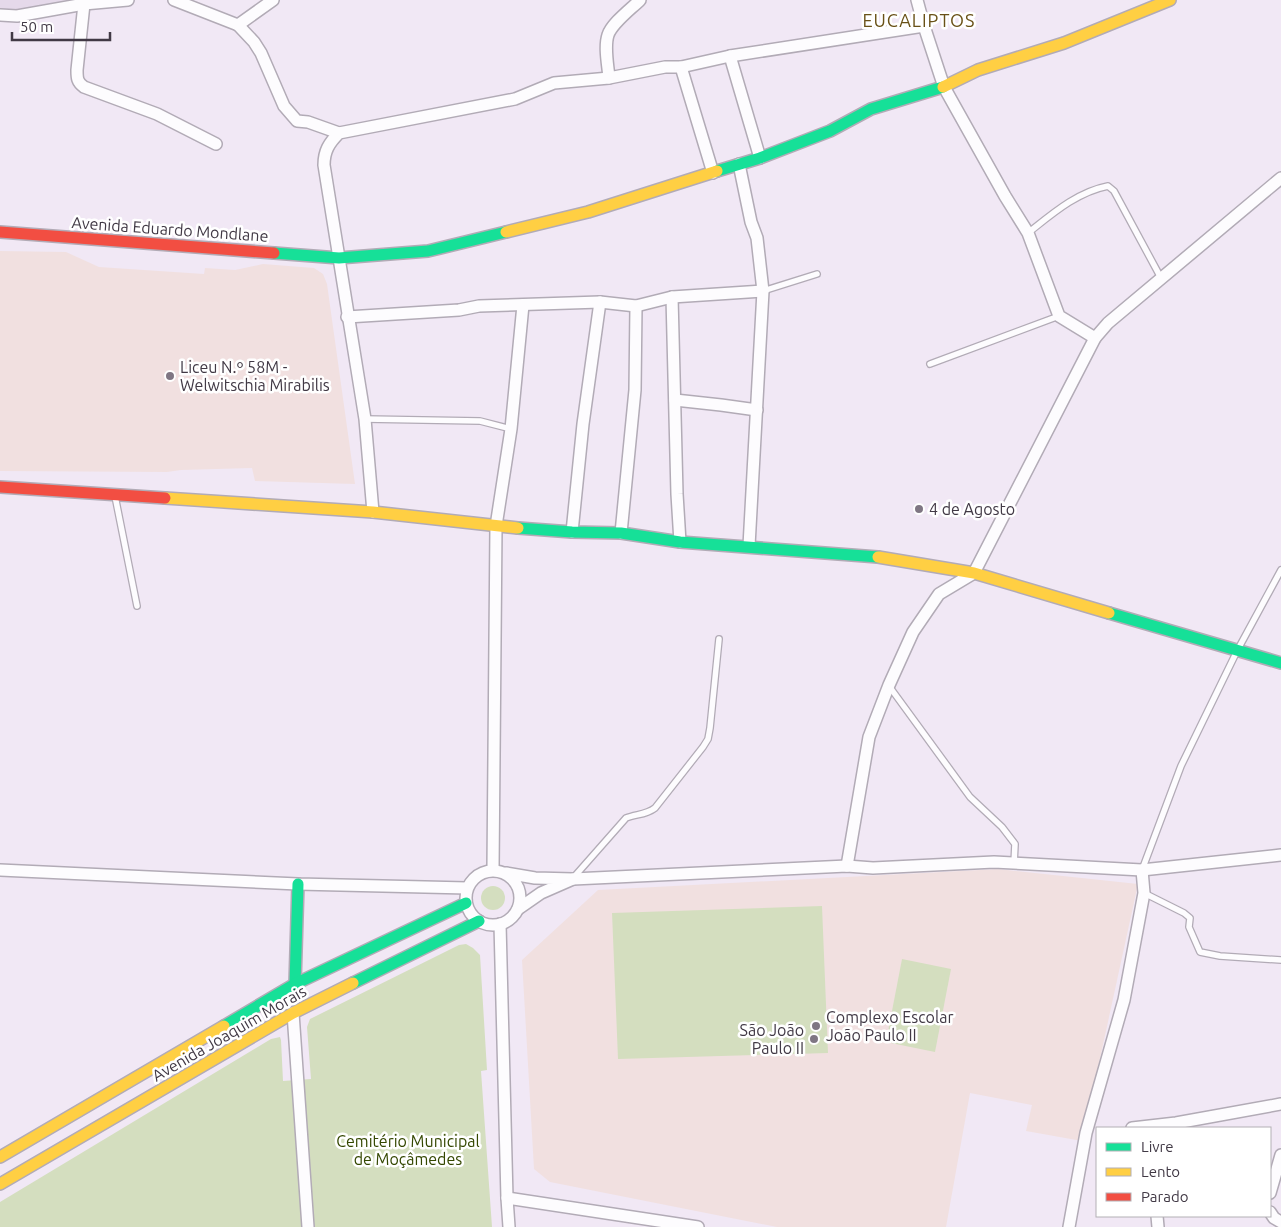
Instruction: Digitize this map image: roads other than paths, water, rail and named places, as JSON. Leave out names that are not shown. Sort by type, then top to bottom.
[{"type":"street","points":[[0,15],[17,16],[84,4],[128,0]]},
{"type":"street","points":[[174,0],[238,25],[254,42],[261,53],[284,106],[297,121],[308,122],[339,133],[515,99],[554,83],[609,78],[665,67],[681,67],[730,56],[924,26]]},
{"type":"street","points":[[238,25],[273,0]]},
{"type":"street","points":[[609,78],[608,34],[640,0]]},
{"type":"street","points":[[917,0],[944,87],[1028,233],[1059,316],[1095,338]]},
{"type":"street","name":"Avenida Eduardo Mondlane","points":[[0,232],[338,258],[428,251],[588,212],[760,158],[830,131],[871,109],[944,87],[978,70],[1064,42],[1170,0]]},
{"type":"street","points":[[84,4],[77,70],[77,80],[79,83],[84,87],[157,114],[216,144]]},
{"type":"street","points":[[730,56],[760,158]]},
{"type":"street","points":[[681,67],[713,172]]},
{"type":"street","points":[[339,133],[329,143],[324,153],[324,165],[365,419],[373,512]]},
{"type":"street","points":[[739,164],[751,222],[757,238],[763,291],[749,546]]},
{"type":"street","points":[[847,866],[869,737],[889,685],[913,632],[939,594],[974,573],[1095,338],[1108,323],[1281,178]]},
{"type":"street","points":[[348,317],[459,310],[479,306],[600,302],[636,306],[672,297],[763,291]]},
{"type":"street","points":[[672,297],[680,542]]},
{"type":"street","points":[[572,532],[583,424],[600,302]]},
{"type":"street","points":[[498,871],[496,526],[511,430],[523,305]]},
{"type":"street","points":[[621,533],[635,390],[636,306]]},
{"type":"street","points":[[675,400],[722,404],[757,410]]},
{"type":"street","points":[[0,488],[373,512],[496,526],[572,532],[621,533],[680,542],[869,556],[974,573],[1281,663]]},
{"type":"street","points":[[573,879],[541,893],[500,924],[493,925],[479,921],[469,910],[466,903],[467,888],[471,881],[485,871],[498,871],[535,878],[573,879],[847,866],[873,868],[994,862],[1142,870],[1281,855]]},
{"type":"street","points":[[0,870],[298,884],[467,888]]},
{"type":"street","points":[[1070,1227],[1124,1000],[1144,893],[1142,870]]},
{"type":"street","points":[[498,871],[510,876],[516,883],[520,892],[518,909]]},
{"type":"street","points":[[295,984],[298,884]]},
{"type":"street","name":"Avenida Joaquim Morais","points":[[0,1157],[295,984],[466,903]]},
{"type":"street","name":"Avenida Joaquim Morais","points":[[0,1184],[293,1013],[479,921]]},
{"type":"street","points":[[500,924],[509,1227]]},
{"type":"street","points":[[293,1013],[308,1227]]},
{"type":"street","points":[[1154,1127],[1281,1104]]},
{"type":"street","points":[[1271,1190],[1281,1155]]},
{"type":"street","points":[[507,1198],[698,1227]]},
{"type":"street","points":[[1271,1214],[1281,1222]]},
{"type":"lane","points":[[1028,233],[1060,208],[1097,188],[1108,186],[1114,192],[1161,278]]},
{"type":"lane","points":[[763,291],[817,274]]},
{"type":"lane","points":[[930,364],[1059,316]]},
{"type":"lane","points":[[365,419],[480,421],[511,430]]},
{"type":"lane","points":[[115,496],[137,606]]},
{"type":"lane","points":[[1142,870],[1181,766],[1237,651],[1281,570]]},
{"type":"lane","points":[[573,879],[626,818],[649,813],[655,808],[703,748],[708,739],[710,728],[719,639]]},
{"type":"lane","points":[[889,685],[970,797],[1002,827],[1015,844],[1014,864]]},
{"type":"lane","points":[[1144,893],[1184,913],[1190,918],[1189,927],[1200,952],[1220,956],[1281,960]]},
{"type":"place","name":"Liceu N.º 58M - Welwitschia Mirabilis","points":[[170,376]]},
{"type":"place","name":"4 de Agosto","points":[[919,509]]},
{"type":"place","name":"Complexo Escolar João Paulo II","points":[[816,1026]]},
{"type":"place","name":"São João Paulo II","points":[[814,1039]]},
{"type":"district","name":"EUCALIPTOS","points":[[919,20]]},
{"type":"park label","name":"Cemitério Municipal de Moçâmedes","points":[[408,1150]]}]
